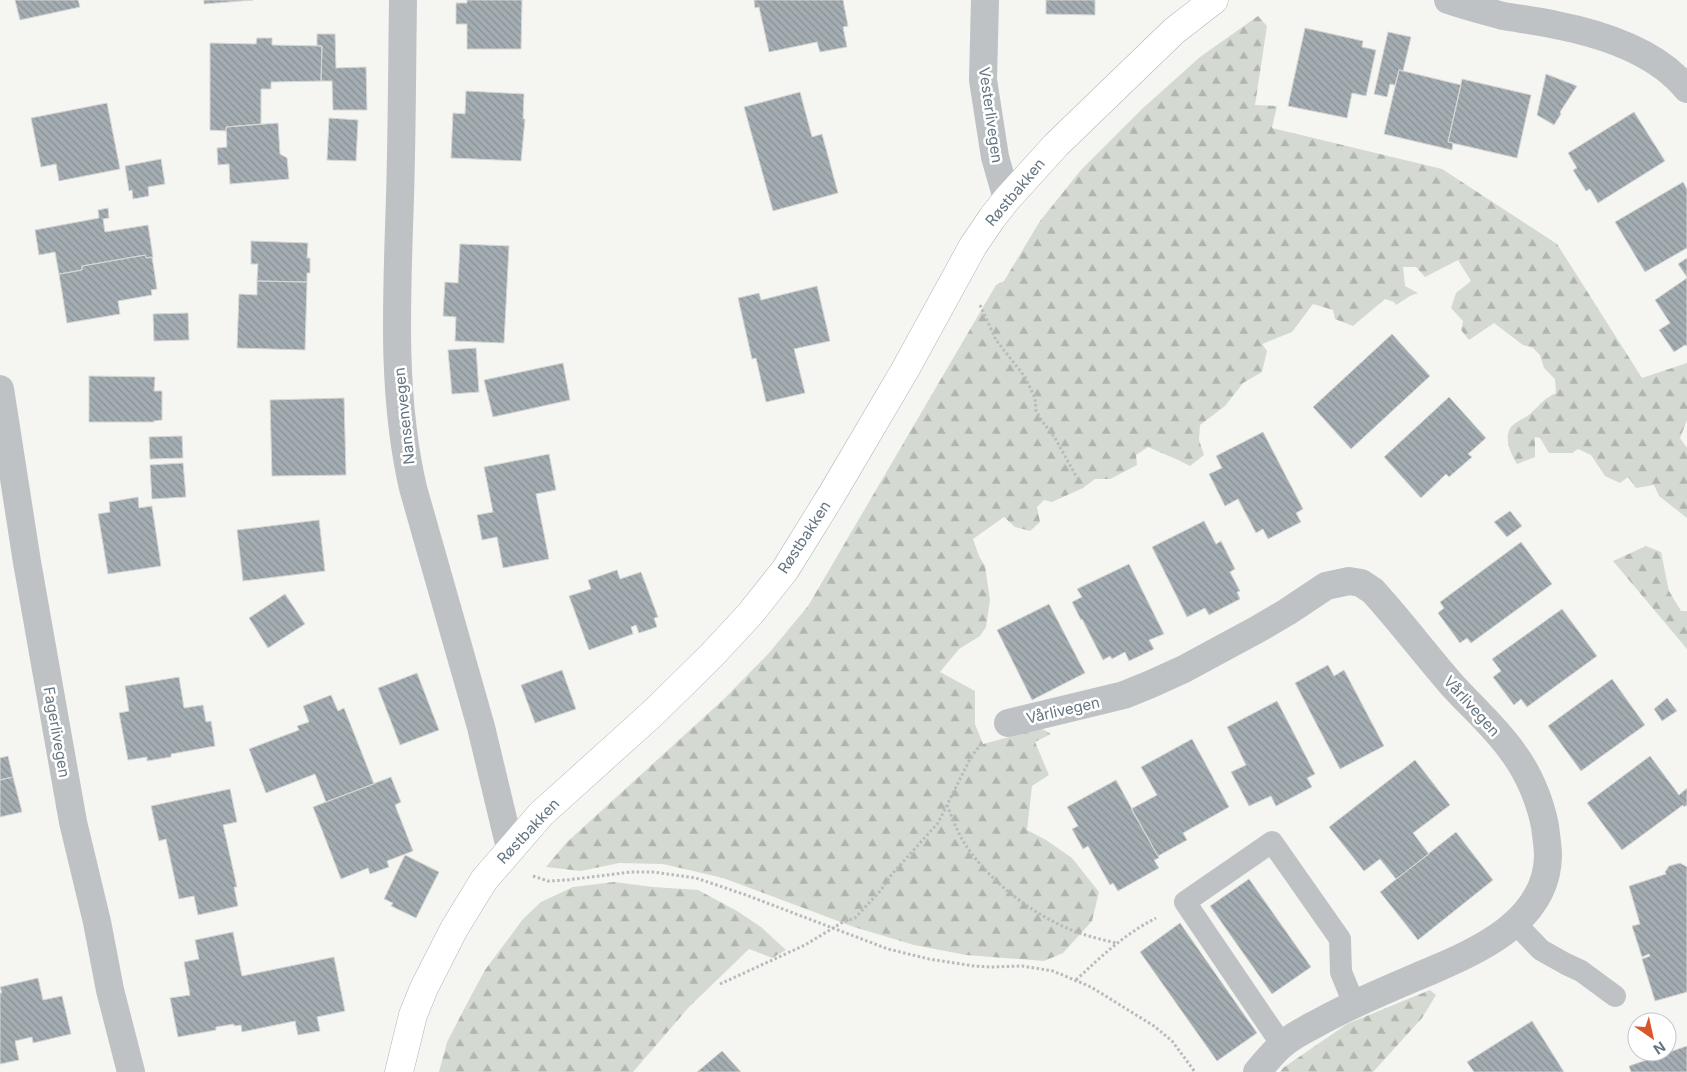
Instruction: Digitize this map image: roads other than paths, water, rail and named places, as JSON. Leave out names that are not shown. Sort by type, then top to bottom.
[{"type":"street","name":"Nansenvegen","points":[[403,0],[402,147],[396,313],[406,455],[413,488],[481,727],[510,848]]},
{"type":"street","name":"Vesterlivegen","points":[[985,0],[983,80],[995,157],[1007,198]]},
{"type":"street","name":"Røstbakken","points":[[399,1072],[414,1015],[424,988],[454,929],[484,880],[541,814],[646,720],[711,656],[750,614],[785,570],[882,410],[973,246],[1007,198],[1056,145],[1152,52],[1174,31],[1214,0]]},
{"type":"street","points":[[1448,0],[1504,16],[1581,30],[1608,40],[1654,61],[1687,89]]},
{"type":"street","name":"Fagerlivegen","points":[[0,389],[27,562],[73,822],[97,922],[110,990],[131,1072]]},
{"type":"street","name":"Vårlivegen","points":[[1008,724],[1124,695],[1184,669],[1287,612],[1326,586],[1349,581],[1361,583],[1373,592],[1454,687],[1512,751],[1531,783],[1542,814],[1548,857],[1543,881],[1538,895],[1530,908],[1516,924],[1458,960],[1354,1004],[1308,1028],[1282,1045],[1257,1072]]},
{"type":"lane","points":[[1282,1045],[1185,902],[1272,842],[1340,939],[1341,972],[1354,1004]]},
{"type":"lane","points":[[1516,924],[1541,950],[1581,970],[1615,996]]}]
